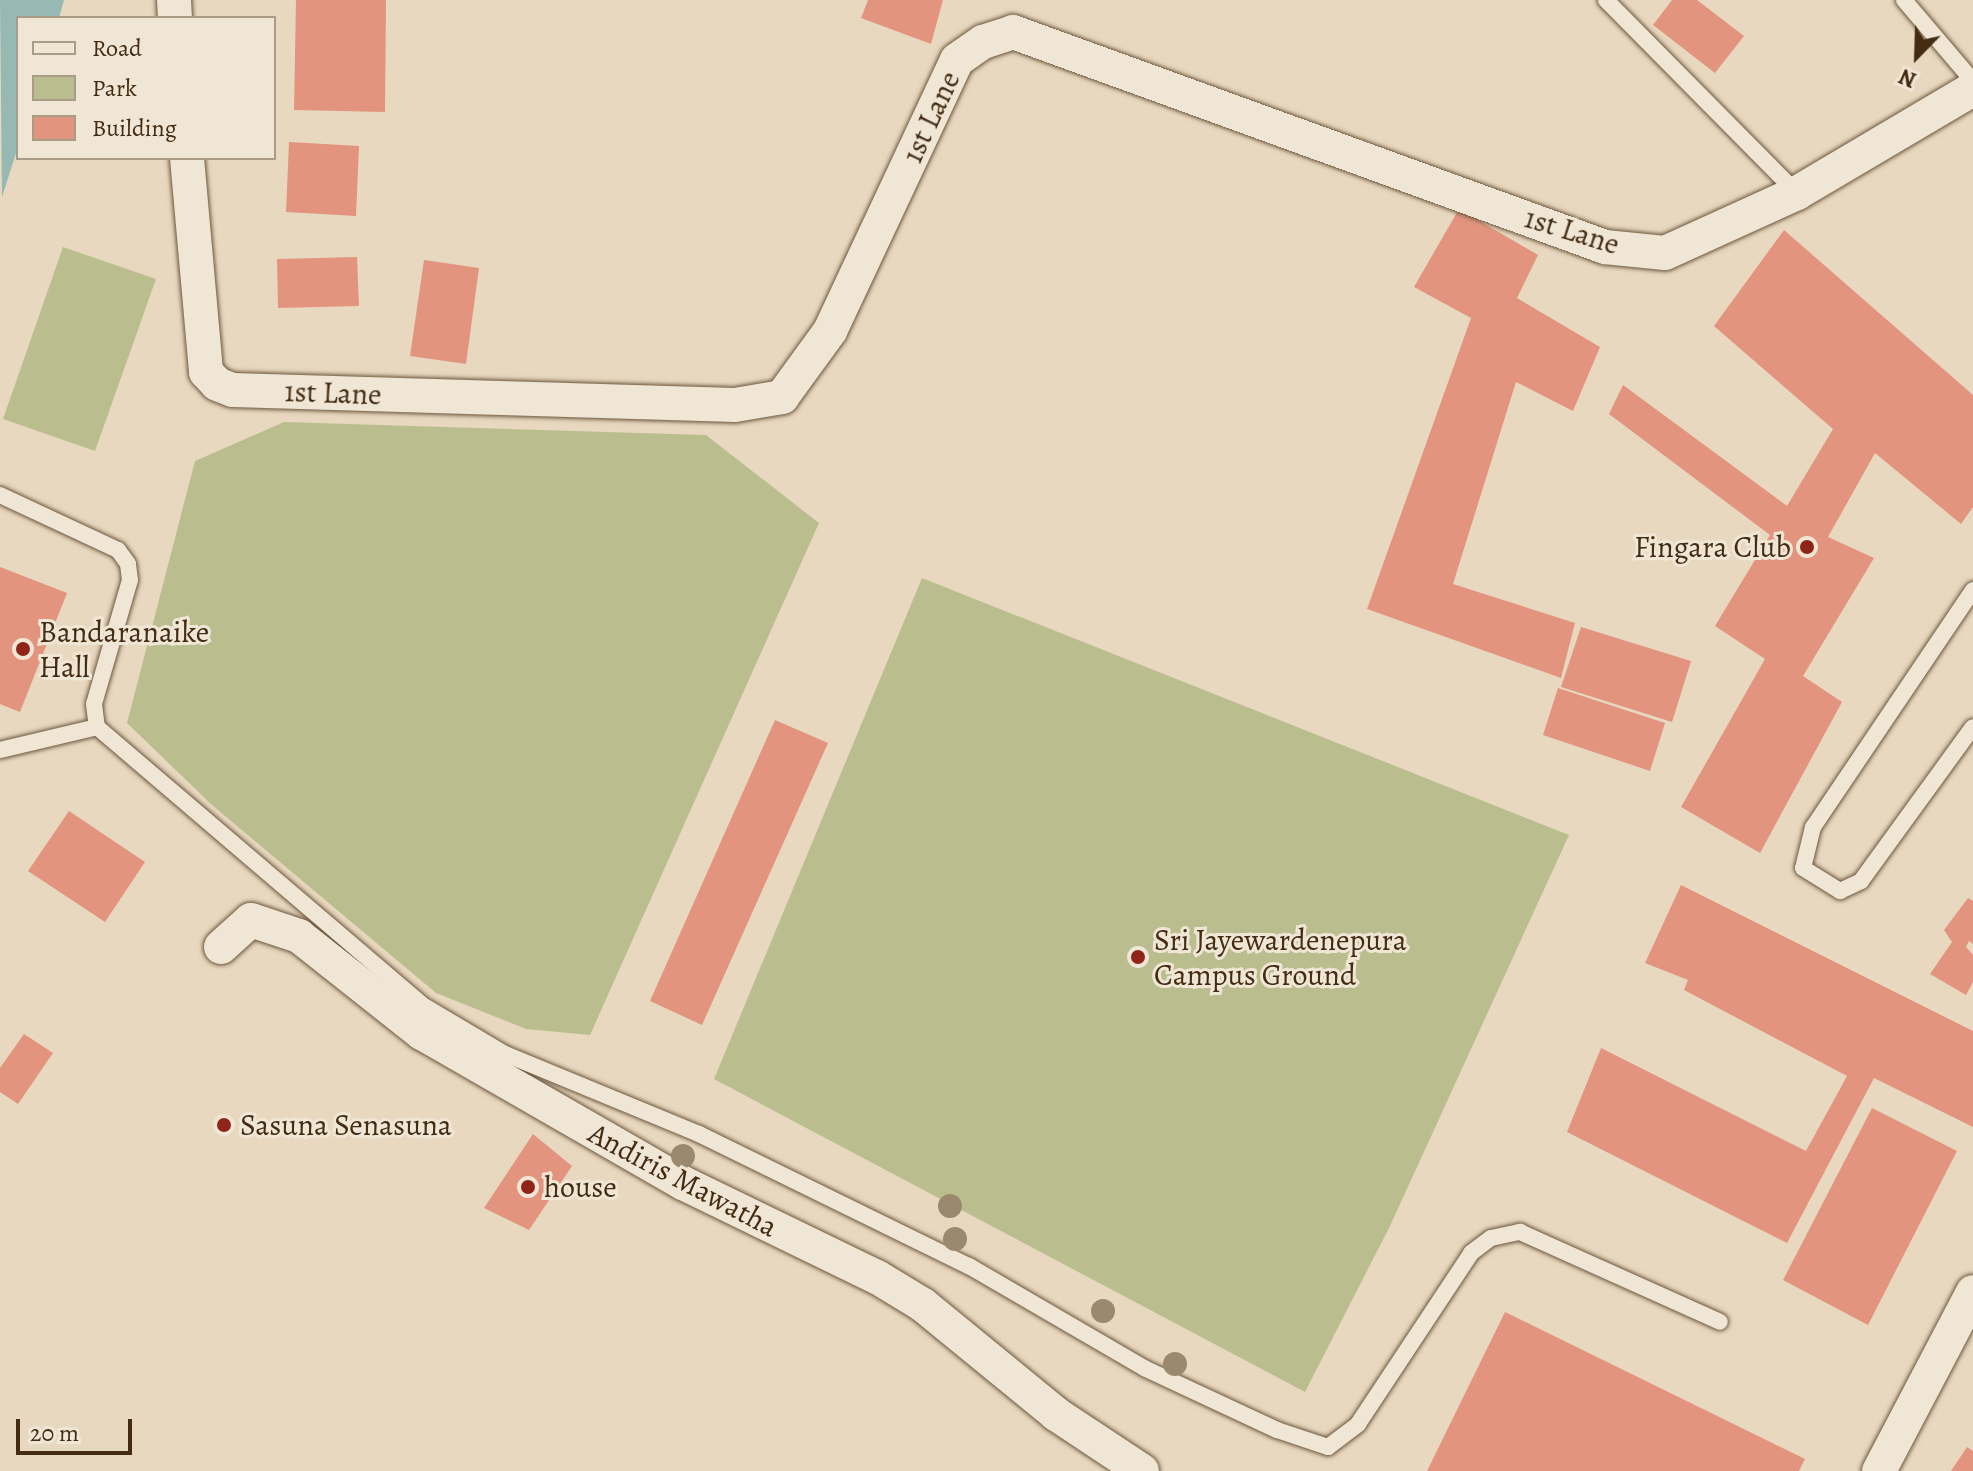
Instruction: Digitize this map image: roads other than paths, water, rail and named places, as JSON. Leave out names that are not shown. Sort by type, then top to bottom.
[{"type":"street","name":"1st Lane","points":[[187,160],[206,372],[217,384],[233,390],[735,405],[782,397],[830,331],[957,60],[983,42],[1013,32],[1605,247],[1665,253],[1797,193],[1973,89]]},
{"type":"street","name":"Andiris Mawatha","points":[[221,947],[251,920],[299,936],[422,1033],[683,1183],[877,1277],[923,1305],[1056,1414],[1142,1471]]},
{"type":"street","points":[[1879,1471],[1973,1292]]},
{"type":"lane","points":[[1606,0],[1797,193]]},
{"type":"lane","points":[[1904,0],[1973,81]]},
{"type":"lane","points":[[0,495],[118,550],[128,564],[130,580],[94,704],[97,727],[421,1004],[505,1054],[699,1134],[969,1266],[1144,1368],[1277,1430],[1328,1447],[1358,1424],[1471,1253],[1491,1238],[1520,1232],[1720,1322]]},
{"type":"lane","points":[[1973,590],[1813,827],[1803,868],[1840,891],[1861,881],[1973,727]]},
{"type":"lane","points":[[0,750],[97,727]]},
{"type":"water","points":[[0,0],[64,0],[60,16],[16,16],[16,153],[2,197]]},
{"type":"place","name":"Fingara Club","points":[[1807,547]]},
{"type":"place","name":"Bandaranaike Hall","points":[[23,649]]},
{"type":"place","name":"Sri Jayewardenepura Campus Ground","points":[[1138,957]]},
{"type":"place","name":"Sasuna Senasuna","points":[[224,1125]]},
{"type":"place","name":"house","points":[[528,1187]]}]
